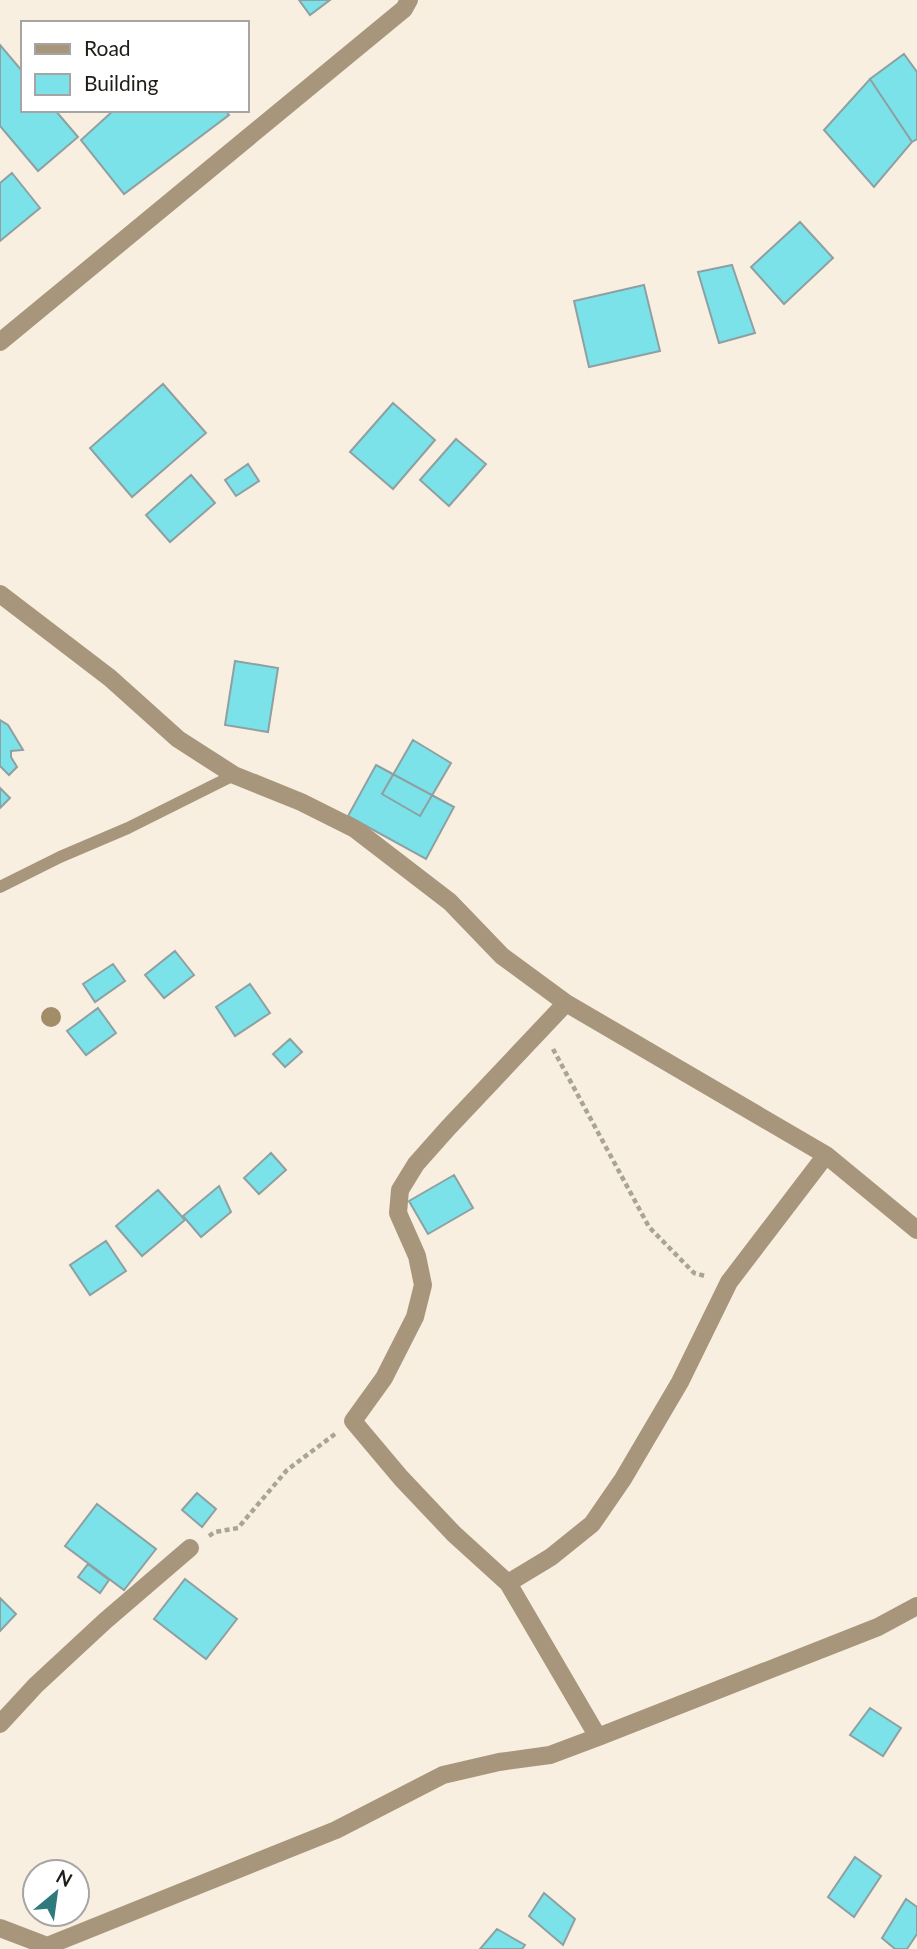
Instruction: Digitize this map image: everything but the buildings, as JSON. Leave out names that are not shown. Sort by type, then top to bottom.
[{"type":"street","points":[[0,342],[393,18],[410,0]]},
{"type":"street","points":[[0,594],[110,678],[178,739],[233,775],[301,802],[355,829],[450,902],[502,956],[566,1003],[826,1155],[917,1230]]},
{"type":"street","points":[[566,1003],[416,1164],[400,1190],[398,1213],[417,1256],[423,1285],[415,1317],[384,1378],[352,1421],[445,1525],[508,1583],[598,1737]]},
{"type":"street","points":[[508,1583],[551,1557],[592,1524],[623,1479],[680,1382],[729,1282],[826,1155]]},
{"type":"street","points":[[0,1724],[105,1620],[190,1548]]},
{"type":"street","points":[[0,1928],[49,1947],[335,1830],[443,1775],[499,1762],[550,1755],[878,1627],[917,1606]]},
{"type":"lane","points":[[0,887],[60,857],[128,828],[233,775]]},
{"type":"path","points":[[542,1029],[649,1227],[694,1273],[729,1282]]},
{"type":"path","points":[[190,1548],[215,1532],[238,1528],[287,1470],[352,1421]]}]
